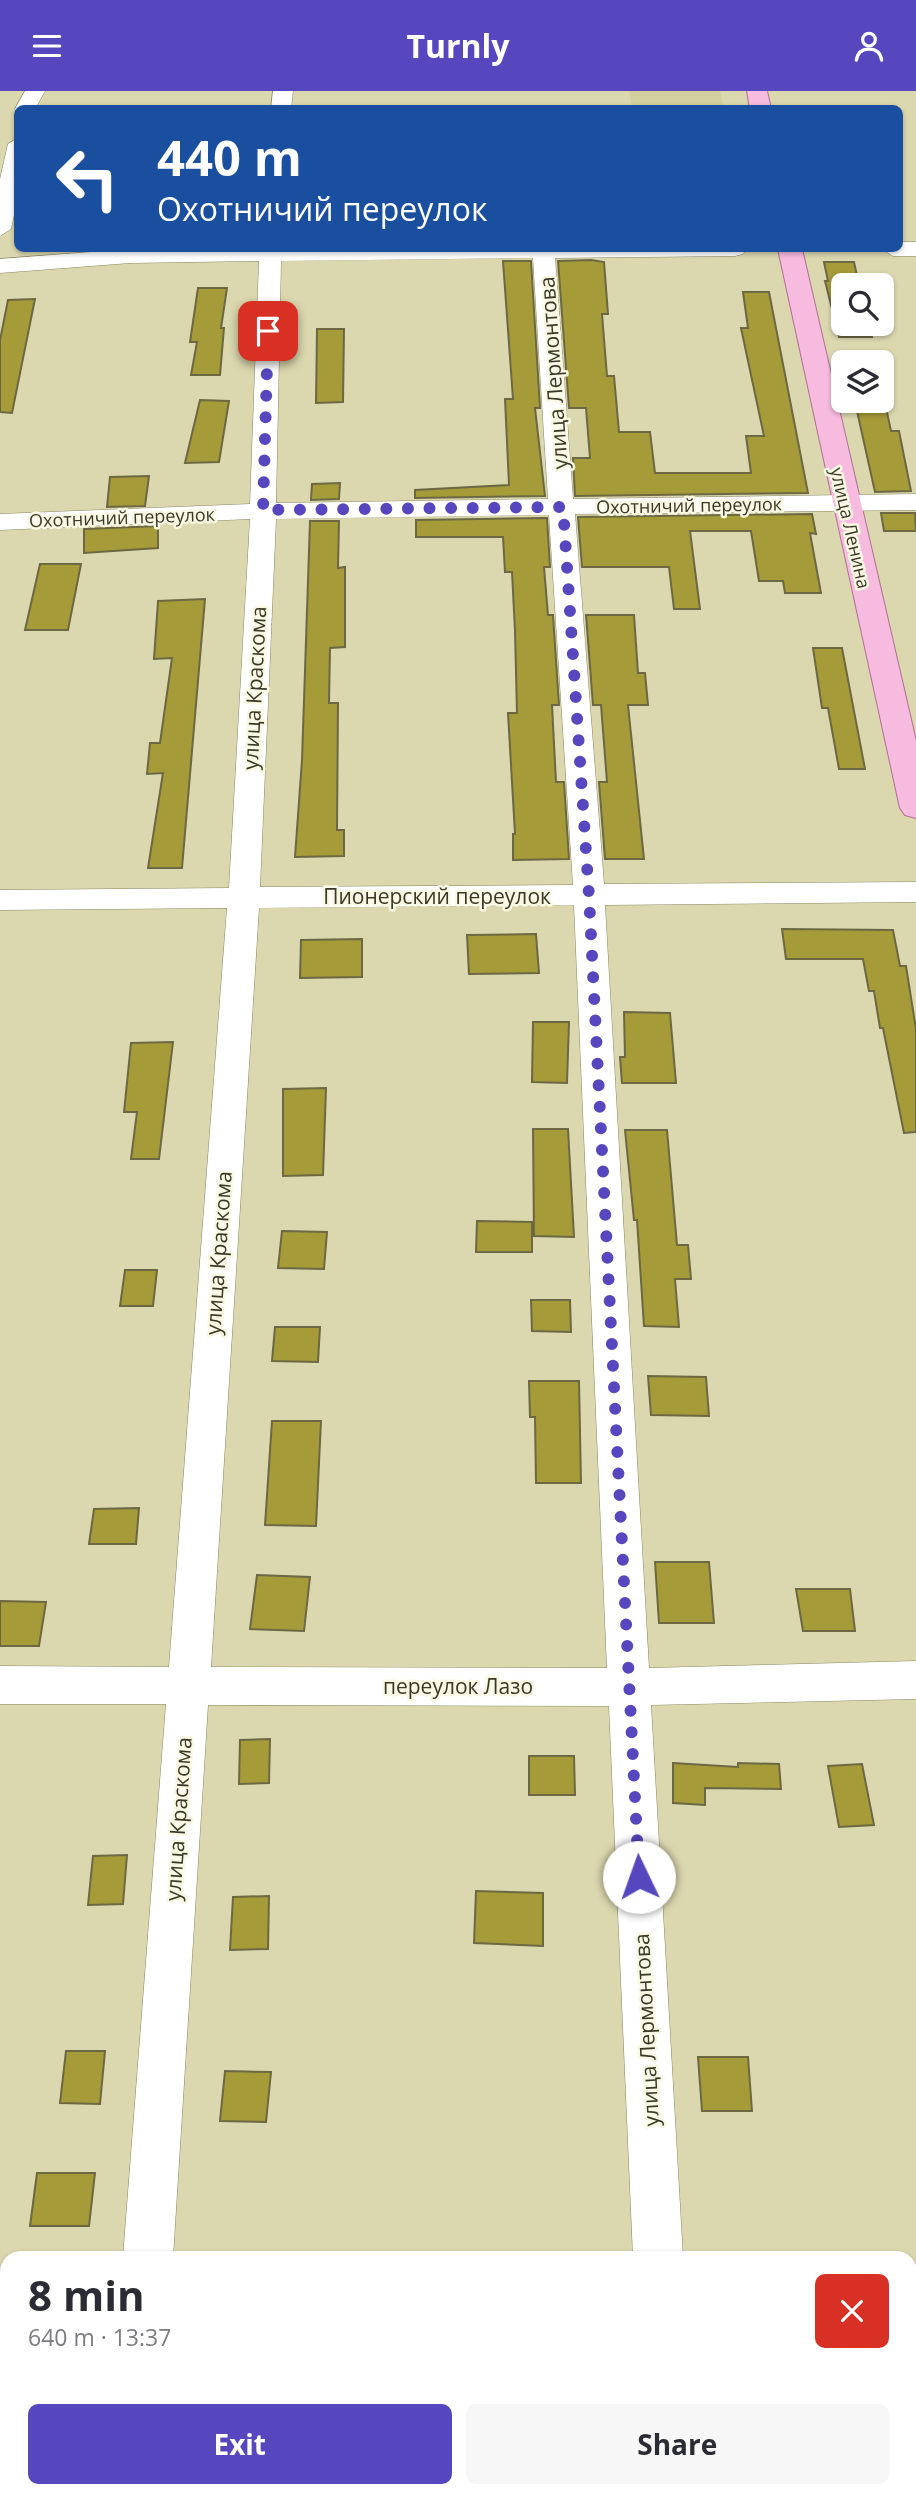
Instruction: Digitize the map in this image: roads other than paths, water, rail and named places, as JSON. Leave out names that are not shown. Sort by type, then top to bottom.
[{"type":"main road","name":"улица Ленина","points":[[791,252],[916,808]]},
{"type":"street","points":[[0,229],[14,163]]},
{"type":"street","points":[[0,266],[131,256],[242,252]]},
{"type":"street","name":"улица Краскома","points":[[148,2251],[244,896],[263,510],[270,252]]},
{"type":"street","name":"улица Лермонтова","points":[[543,252],[589,896],[658,2251]]},
{"type":"street","name":"Охотничий переулок","points":[[0,522],[263,510],[916,502]]},
{"type":"street","name":"Пионерский переулок","points":[[0,900],[916,892]]},
{"type":"street","name":"переулок Лазо","points":[[0,1685],[629,1687],[916,1680]]}]
